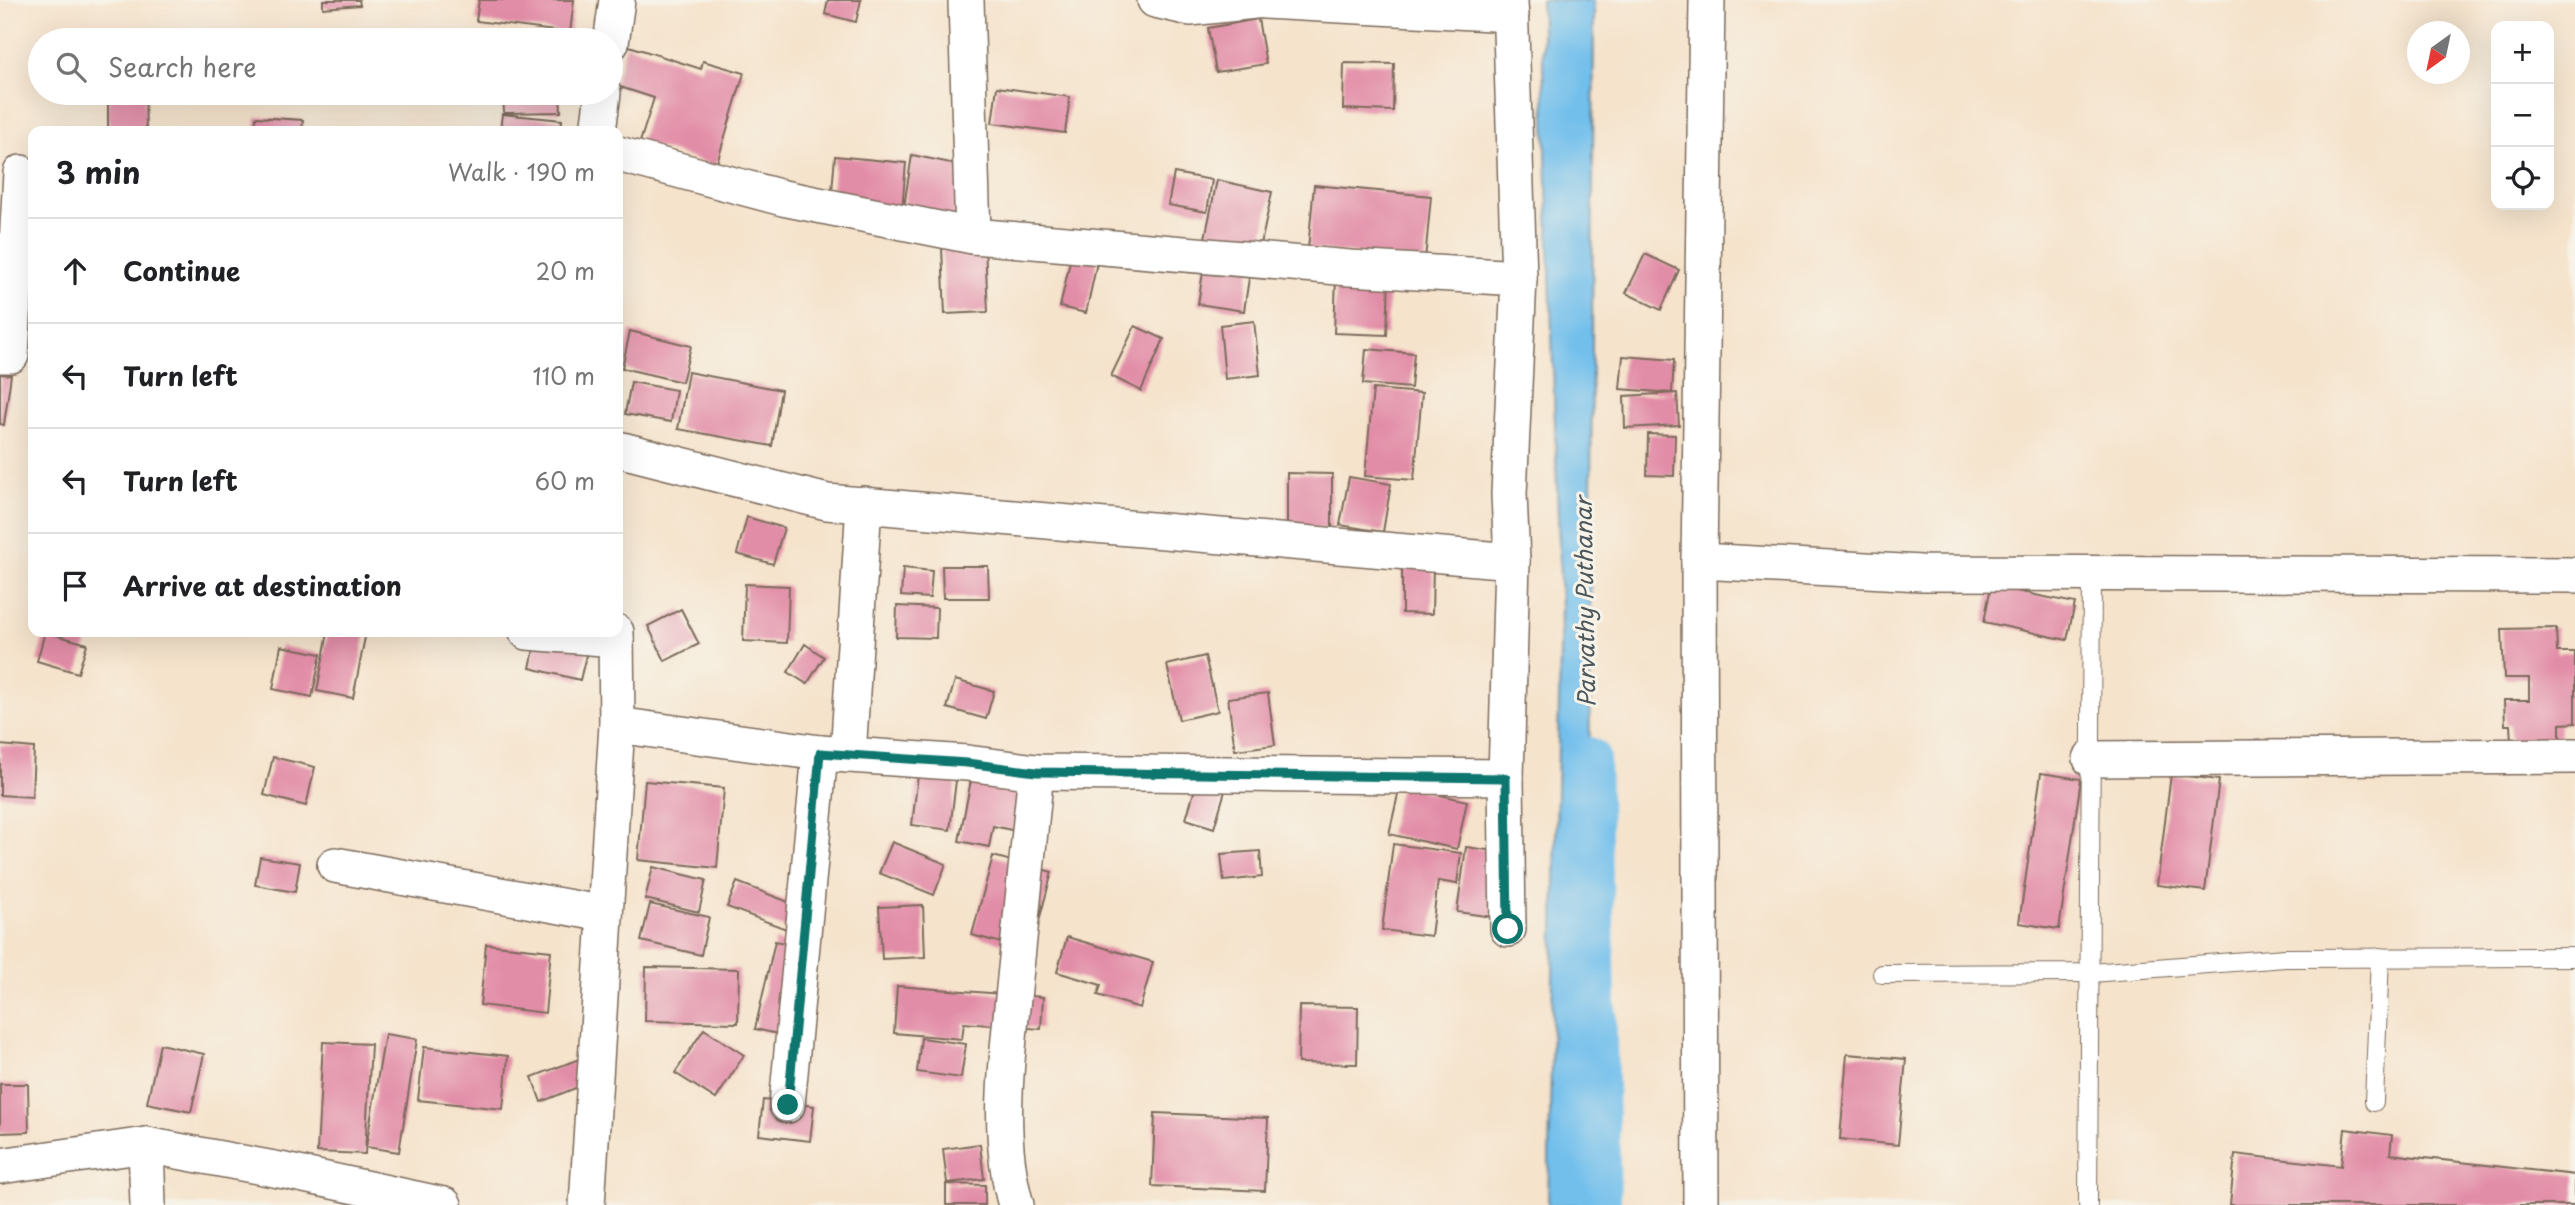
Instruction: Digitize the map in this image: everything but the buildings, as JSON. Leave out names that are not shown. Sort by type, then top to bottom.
[{"type":"street","points":[[613,28],[617,0]]},
{"type":"street","points":[[966,0],[973,236]]},
{"type":"street","points":[[1155,0],[1190,8],[1264,0],[1510,7],[1519,278],[1509,494],[1512,561],[1506,778],[1508,929]]},
{"type":"street","points":[[1701,1205],[1699,561],[1707,0]]},
{"type":"street","points":[[599,126],[601,105]]},
{"type":"street","points":[[623,155],[783,198],[973,236],[1350,268],[1519,278]]},
{"type":"street","points":[[0,355],[11,355],[18,172]]},
{"type":"street","points":[[623,450],[827,502],[1512,561]]},
{"type":"street","points":[[788,1105],[864,505]]},
{"type":"street","points":[[1699,561],[1921,573],[2575,575]]},
{"type":"street","points":[[587,1205],[617,725],[616,637]]},
{"type":"street","points":[[617,725],[834,754],[967,763],[1036,772],[1506,778]]},
{"type":"street","points":[[2091,759],[2575,755]]},
{"type":"street","points":[[1016,1205],[1006,1136],[1005,1076],[1036,772]]},
{"type":"street","points":[[335,865],[605,914]]},
{"type":"street","points":[[0,1166],[146,1145],[444,1205]]},
{"type":"street","points":[[146,1145],[148,1205]]},
{"type":"lane","points":[[2088,1205],[2092,575]]},
{"type":"lane","points":[[2374,1102],[2380,957]]},
{"type":"lane","points":[[1882,974],[2091,974],[2286,958],[2575,957]]},
{"type":"water","points":[[1541,0],[1594,0],[1587,1205],[1548,1205],[1561,608]]},
{"type":"waterway","name":"Parvathy Puthanar","points":[[1588,759],[1599,1205]]},
{"type":"route","points":[[788,1105],[820,753],[967,763],[1036,772],[1506,778],[1508,929]]}]
